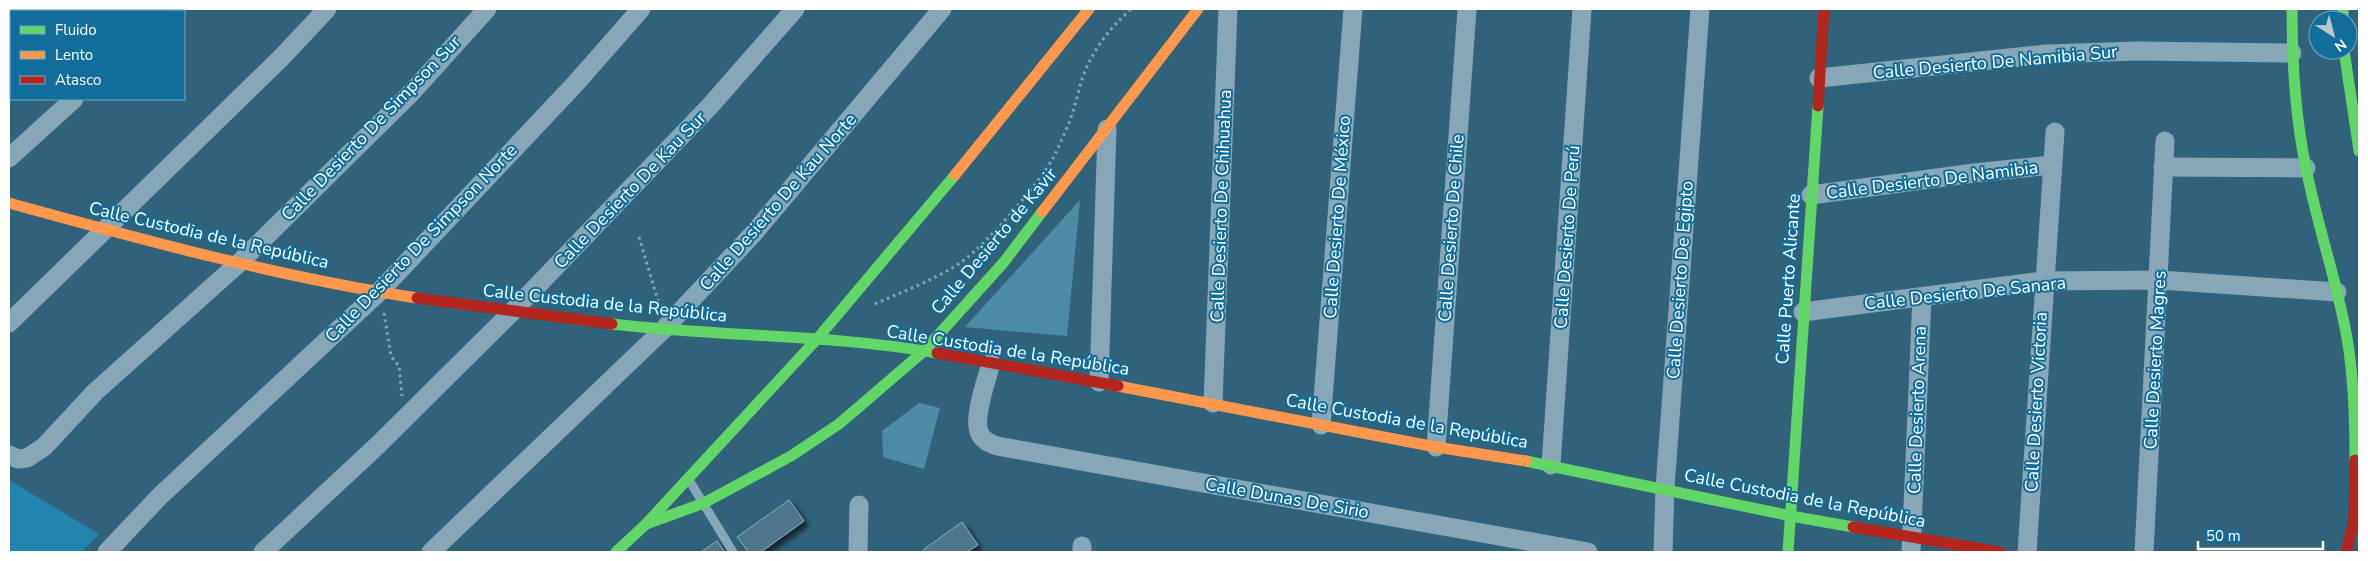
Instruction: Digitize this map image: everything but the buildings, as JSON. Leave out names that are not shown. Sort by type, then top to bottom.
[{"type":"main road","name":"Calle Desierto de Kavir","points":[[616,552],[646,524],[818,340],[981,145],[1089,9]]},
{"type":"main road","name":"Calle Desierto de Kavir","points":[[646,524],[704,503],[791,456],[839,424],[924,351],[1004,262],[1198,9]]},
{"type":"main road","name":"Calle Puerto Alicante","points":[[1788,552],[1824,9]]},
{"type":"main road","points":[[2292,9],[2292,53],[2306,168],[2347,339],[2355,416],[2354,522],[2346,552]]},
{"type":"main road","points":[[2349,60],[2359,151]]},
{"type":"main road","name":"Calle Custodia de la República","points":[[9,202],[103,229],[239,263],[383,293],[512,312],[669,324],[924,351],[1213,403],[1436,447],[1551,465],[1665,488],[1912,545],[2000,552]]},
{"type":"street","points":[[9,322],[281,58],[327,9]]},
{"type":"street","name":"Calle Desierto De Simpson Sur","points":[[9,455],[18,459],[36,454],[102,386],[239,263],[412,92],[487,9]]},
{"type":"street","name":"Calle Desierto De Simpson Norte","points":[[107,552],[160,496],[383,293],[576,83],[641,9]]},
{"type":"street","name":"Calle Desierto De Kau Sur","points":[[263,552],[410,413],[512,312],[704,112],[796,9]]},
{"type":"street","name":"Calle Desierto De Kau Norte","points":[[431,552],[669,324],[753,234],[942,9]]},
{"type":"street","name":"Calle Desierto De Chihuahua","points":[[1213,403],[1228,9]]},
{"type":"street","name":"Calle Desierto De México","points":[[1321,425],[1353,9]]},
{"type":"street","name":"Calle Desierto De Chile","points":[[1436,447],[1467,9]]},
{"type":"street","name":"Calle Desierto De Perú","points":[[1551,465],[1582,9]]},
{"type":"street","name":"Calle Desierto De Egipto","points":[[1663,552],[1665,488],[1700,9]]},
{"type":"street","name":"Calle Desierto De Namibia Sur","points":[[1819,78],[2046,54],[2137,51],[2292,53]]},
{"type":"street","points":[[9,158],[73,100]]},
{"type":"street","points":[[1098,382],[1107,129]]},
{"type":"street","name":"Calle Desierto Victoria","points":[[2027,552],[2043,281],[2055,132]]},
{"type":"street","name":"Calle Desierto Magres","points":[[2144,552],[2160,280],[2165,141]]},
{"type":"street","name":"Calle Desierto De Namibia","points":[[1811,195],[1974,173],[2052,165]]},
{"type":"street","points":[[2164,167],[2306,168]]},
{"type":"street","name":"Calle Desierto De Sanara","points":[[1803,312],[2043,281],[2160,280],[2337,292]]},
{"type":"street","name":"Calle Desierto Arena","points":[[1912,545],[1922,297]]},
{"type":"street","name":"Calle Dunas De Sirio","points":[[991,363],[977,423],[979,434],[986,442],[1588,552]]},
{"type":"street","points":[[858,552],[859,505]]},
{"type":"lane","points":[[688,478],[733,552]]},
{"type":"path","points":[[872,306],[944,273],[961,262],[977,250],[1032,188],[1053,157],[1070,120],[1083,76],[1096,48],[1107,33],[1132,9]]},
{"type":"path","points":[[639,238],[659,304],[669,324]]},
{"type":"path","points":[[383,293],[386,333],[391,356],[399,366],[403,401],[410,413]]},
{"type":"shaded area","points":[[1080,200],[1067,336],[965,327]]},
{"type":"shaded area","points":[[919,403],[940,408],[924,469],[883,457],[882,431]]},
{"type":"shaded area","points":[[9,480],[99,534],[82,552],[9,552]]},
{"type":"traffic: fast","points":[[2292,9],[2299,129],[2311,189],[2347,338],[2354,399],[2355,460]]},
{"type":"traffic: fast","points":[[2345,60],[2359,151]]},
{"type":"traffic: fast","points":[[1788,552],[1818,106]]},
{"type":"traffic: fast","points":[[616,552],[646,524],[817,339],[955,175]]},
{"type":"traffic: fast","points":[[646,524],[704,503],[791,456],[839,424],[924,351],[1004,262],[1042,212]]},
{"type":"traffic: fast","points":[[612,324],[856,342],[937,353]]},
{"type":"traffic: fast","points":[[1526,461],[1853,527]]},
{"type":"traffic: slow","points":[[955,175],[1089,9]]},
{"type":"traffic: slow","points":[[1042,212],[1198,9]]},
{"type":"traffic: slow","points":[[9,203],[161,244],[314,280],[417,298]]},
{"type":"traffic: slow","points":[[1118,386],[1436,447],[1526,461]]},
{"type":"traffic: jam","points":[[1818,106],[1824,9]]},
{"type":"traffic: jam","points":[[417,298],[612,324]]},
{"type":"traffic: jam","points":[[937,353],[1118,386]]},
{"type":"traffic: jam","points":[[2346,552],[2354,522],[2355,460]]},
{"type":"traffic: jam","points":[[1853,527],[2000,552]]}]
